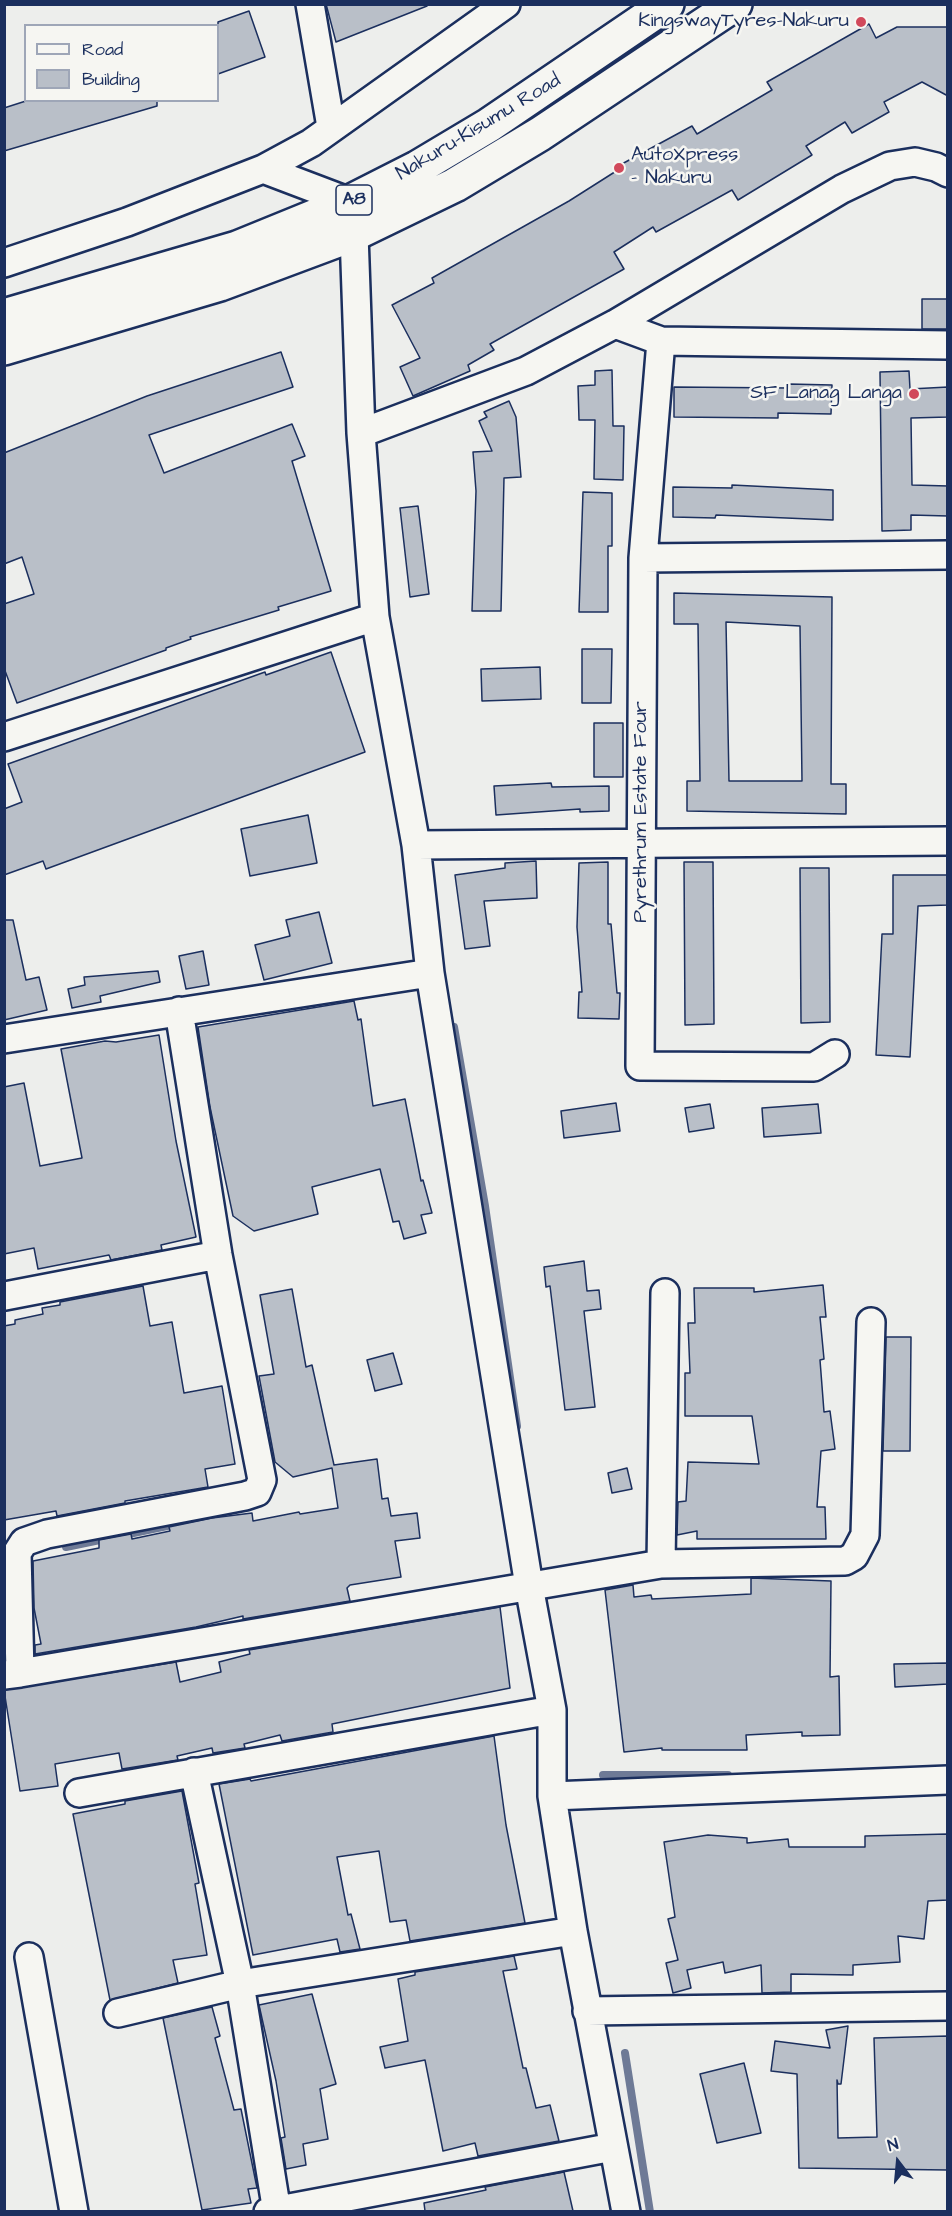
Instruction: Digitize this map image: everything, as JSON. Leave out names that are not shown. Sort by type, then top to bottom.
[{"type":"highway","name":"Nakuru-Kisumu Road","points":[[4,316],[237,248],[350,202],[417,168],[489,125],[667,4]]},
{"type":"highway","name":"Nakuru-Kisumu Road","points":[[4,348],[220,284],[354,234],[455,185],[540,134],[735,4]]},
{"type":"street","points":[[310,4],[331,127]]},
{"type":"street","points":[[4,263],[127,222],[263,169],[311,142],[506,4]]},
{"type":"street","points":[[361,434],[526,371],[615,324],[842,189],[890,166],[915,162],[948,172]]},
{"type":"street","points":[[263,169],[350,202]]},
{"type":"street","points":[[354,234],[361,434],[375,617],[416,845],[430,973],[529,1586],[552,1710],[552,1796],[573,1931],[626,2211]]},
{"type":"street","points":[[615,324],[662,341],[948,345]]},
{"type":"street","name":"Pyrethrum Estate Four","points":[[662,341],[643,558],[640,1066],[814,1066],[835,1054]]},
{"type":"street","points":[[643,558],[948,555]]},
{"type":"street","points":[[4,737],[375,617]]},
{"type":"street","points":[[416,845],[948,841]]},
{"type":"street","points":[[4,1039],[430,973]]},
{"type":"street","points":[[179,1011],[218,1255],[262,1480],[257,1492],[47,1534],[24,1542],[17,1553],[12,1674],[661,1564],[845,1561],[854,1556],[865,1534],[871,1322]]},
{"type":"street","points":[[5,1296],[218,1255]]},
{"type":"street","points":[[661,1564],[665,1293]]},
{"type":"street","points":[[79,1793],[552,1710]]},
{"type":"street","points":[[194,1772],[240,1984],[274,2211],[613,2147]]},
{"type":"street","points":[[552,1796],[948,1780]]},
{"type":"street","points":[[118,2013],[240,1984],[573,1931]]},
{"type":"street","points":[[29,1957],[74,2211]]},
{"type":"street","points":[[587,2011],[948,2006]]},
{"type":"building","points":[[326,4],[427,4],[427,6],[336,42]]},
{"type":"building","points":[[249,11],[265,57],[219,74],[218,22]]},
{"type":"building","points":[[869,24],[876,38],[897,27],[948,27],[948,96],[922,82],[884,102],[889,112],[852,133],[845,122],[806,146],[812,155],[738,200],[732,190],[656,232],[653,227],[614,252],[624,269],[490,344],[494,350],[468,365],[470,371],[413,396],[400,367],[420,358],[392,305],[434,283],[432,278],[569,201],[621,168],[620,165],[692,126],[697,134],[772,90],[767,82]]},
{"type":"building","points":[[24,102],[157,102],[157,106],[4,151],[4,108]]},
{"type":"building","points":[[922,299],[948,299],[948,329],[922,329]]},
{"type":"building","points":[[281,352],[293,387],[149,435],[164,473],[292,424],[305,456],[292,461],[331,591],[278,607],[279,610],[190,637],[191,639],[166,648],[166,650],[17,703],[4,668],[4,604],[34,594],[22,557],[4,564],[4,453],[147,396]]},
{"type":"building","points":[[612,370],[613,426],[624,426],[623,480],[594,479],[595,420],[579,420],[578,386],[595,385],[595,371]]},
{"type":"building","points":[[909,371],[910,389],[948,387],[948,417],[911,418],[912,485],[948,486],[948,516],[911,515],[911,530],[882,531],[880,372]]},
{"type":"building","points":[[789,384],[832,385],[831,414],[778,413],[778,418],[674,417],[674,387],[789,388]]},
{"type":"building","points":[[509,401],[516,417],[521,477],[504,478],[501,611],[472,611],[476,491],[473,452],[492,451],[479,421],[487,417],[484,412]]},
{"type":"building","points":[[732,485],[833,490],[833,520],[716,515],[715,518],[673,517],[673,487],[732,488]]},
{"type":"building","points":[[583,492],[612,493],[612,546],[608,546],[608,612],[579,612]]},
{"type":"building","points":[[418,506],[429,594],[410,597],[400,508]]},
{"type":"building","points":[[674,593],[832,597],[831,784],[846,784],[846,814],[687,811],[687,781],[700,781],[698,624],[674,624]],"holes":[[[726,622],[800,626],[802,781],[729,781]]]},
{"type":"building","points":[[582,649],[612,649],[611,703],[582,703]]},
{"type":"building","points":[[331,652],[365,752],[46,869],[43,861],[4,875],[4,809],[22,802],[8,764],[265,672],[266,675]]},
{"type":"building","points":[[540,667],[541,699],[482,701],[481,669]]},
{"type":"building","points":[[594,723],[623,723],[623,777],[594,777]]},
{"type":"building","points":[[551,783],[552,787],[609,786],[609,811],[580,812],[580,809],[496,815],[494,786]]},
{"type":"building","points":[[308,815],[317,863],[250,876],[241,829]]},
{"type":"building","points":[[536,861],[537,898],[484,901],[490,946],[465,949],[455,875],[505,868],[505,863]]},
{"type":"building","points":[[608,862],[608,924],[611,924],[617,993],[620,993],[619,1019],[578,1018],[579,992],[582,992],[577,927],[579,863]]},
{"type":"building","points":[[684,862],[713,862],[714,1024],[685,1025]]},
{"type":"building","points":[[800,868],[829,868],[830,1022],[801,1023]]},
{"type":"building","points":[[893,875],[948,875],[948,905],[918,906],[910,1057],[876,1055],[882,934],[893,934]]},
{"type":"building","points":[[319,912],[332,963],[264,980],[255,945],[290,936],[286,920]]},
{"type":"building","points":[[4,920],[13,920],[26,980],[39,977],[47,1010],[4,1020]]},
{"type":"building","points":[[203,951],[209,985],[186,989],[179,956]]},
{"type":"building","points":[[158,971],[160,982],[100,996],[101,1002],[72,1008],[68,989],[85,985],[84,977]]},
{"type":"building","points":[[354,1001],[358,1020],[361,1019],[373,1106],[405,1099],[421,1181],[423,1180],[432,1213],[421,1215],[426,1233],[404,1239],[399,1221],[393,1222],[380,1169],[312,1187],[318,1214],[254,1231],[233,1216],[210,1107],[198,1027]]},
{"type":"building","points":[[159,1035],[176,1141],[196,1237],[161,1245],[162,1250],[111,1260],[109,1255],[38,1269],[34,1248],[4,1254],[4,1087],[24,1083],[40,1166],[82,1158],[61,1049]]},
{"type":"building","points":[[616,1103],[620,1131],[564,1138],[561,1111]]},
{"type":"building","points":[[710,1104],[714,1128],[689,1132],[685,1108]]},
{"type":"building","points":[[818,1104],[821,1133],[764,1137],[762,1108]]},
{"type":"building","points":[[584,1261],[587,1291],[599,1290],[601,1309],[584,1311],[595,1407],[565,1410],[550,1286],[546,1287],[544,1267]]},
{"type":"building","points":[[823,1285],[826,1317],[820,1317],[824,1359],[820,1360],[824,1412],[830,1411],[835,1449],[821,1451],[817,1507],[825,1507],[826,1539],[697,1539],[697,1531],[677,1535],[678,1502],[686,1501],[688,1462],[759,1464],[752,1416],[685,1416],[685,1373],[690,1373],[688,1323],[695,1323],[694,1288],[754,1288],[754,1292]]},
{"type":"building","points":[[143,1286],[150,1326],[172,1322],[184,1393],[222,1386],[235,1464],[205,1469],[208,1487],[125,1501],[125,1503],[57,1516],[56,1511],[4,1520],[4,1326],[15,1324],[15,1320],[43,1314],[42,1308],[60,1305],[60,1302]]},
{"type":"building","points":[[292,1289],[306,1367],[312,1365],[334,1465],[377,1459],[382,1499],[388,1498],[391,1516],[417,1513],[420,1538],[395,1541],[401,1577],[350,1585],[347,1588],[350,1601],[243,1619],[243,1616],[196,1627],[35,1654],[35,1645],[41,1644],[34,1608],[33,1561],[99,1548],[99,1540],[131,1534],[132,1539],[170,1531],[169,1527],[212,1518],[252,1513],[253,1521],[299,1512],[300,1514],[338,1508],[332,1468],[293,1477],[275,1462],[259,1376],[274,1374],[260,1295]]},
{"type":"building","points":[[886,1337],[911,1337],[910,1451],[883,1451]]},
{"type":"building","points":[[393,1353],[402,1384],[375,1391],[367,1360]]},
{"type":"building","points":[[627,1468],[632,1489],[612,1493],[608,1473]]},
{"type":"building","points":[[751,1578],[831,1581],[830,1677],[839,1676],[840,1735],[802,1736],[802,1732],[746,1735],[747,1750],[662,1750],[662,1748],[624,1752],[605,1590],[633,1585],[634,1597],[651,1595],[652,1599],[751,1594]]},
{"type":"building","points":[[500,1607],[510,1688],[332,1724],[333,1732],[282,1741],[280,1735],[244,1744],[245,1748],[213,1753],[212,1748],[177,1756],[178,1760],[122,1769],[119,1753],[55,1764],[58,1786],[20,1791],[4,1690],[176,1662],[180,1682],[221,1672],[219,1662],[250,1654],[249,1650]]},
{"type":"building","points":[[948,1663],[948,1684],[895,1687],[894,1664]]},
{"type":"building","points":[[494,1736],[506,1825],[525,1923],[410,1941],[406,1920],[390,1922],[379,1851],[337,1857],[348,1915],[351,1914],[360,1949],[340,1952],[337,1939],[253,1955],[219,1784],[250,1779],[251,1781]]},
{"type":"building","points":[[182,1791],[199,1883],[195,1884],[207,1955],[173,1960],[178,1983],[110,2000],[73,1814],[125,1804],[125,1801]]},
{"type":"building","points":[[948,1834],[948,1900],[928,1901],[924,1939],[898,1936],[900,1962],[853,1965],[853,1975],[791,1974],[791,1992],[762,1993],[761,1965],[725,1973],[723,1962],[687,1970],[691,1988],[673,1993],[666,1963],[678,1960],[668,1919],[675,1917],[664,1842],[708,1835],[747,1838],[747,1843],[788,1839],[789,1847],[865,1847],[865,1836]]},
{"type":"building","points":[[514,1956],[517,1969],[503,1971],[523,2068],[526,2068],[536,2108],[550,2105],[559,2141],[478,2156],[475,2143],[443,2151],[425,2060],[385,2068],[380,2047],[408,2041],[398,1979],[415,1975],[415,1972]]},
{"type":"building","points":[[312,1994],[336,2084],[320,2089],[328,2139],[303,2144],[306,2165],[286,2169],[281,2138],[285,2137],[276,2081],[259,2005]]},
{"type":"building","points":[[212,2007],[220,2036],[215,2038],[234,2110],[241,2109],[257,2188],[248,2189],[251,2203],[202,2210],[163,2018]]},
{"type":"building","points":[[848,2026],[841,2084],[838,2084],[837,2080],[838,2138],[877,2137],[874,2038],[948,2036],[948,2170],[799,2168],[797,2074],[771,2071],[775,2041],[830,2048],[826,2030]]},
{"type":"building","points":[[744,2063],[761,2133],[717,2143],[700,2074]]},
{"type":"building","points":[[564,2172],[573,2211],[425,2211],[424,2203],[486,2190],[485,2187]]},
{"type":"waterway","points":[[454,1027],[485,1206],[517,1426]]},
{"type":"waterway","points":[[66,1547],[196,1520]]},
{"type":"waterway","points":[[603,1775],[728,1775]]},
{"type":"waterway","points":[[625,2053],[650,2212]]},
{"type":"place","name":"KingswayTyres-Nakuru","points":[[861,22]]},
{"type":"place","name":"AutoXpress - Nakuru","points":[[619,168]]},
{"type":"place","name":"SF Lanag Langa","points":[[914,394]]}]
